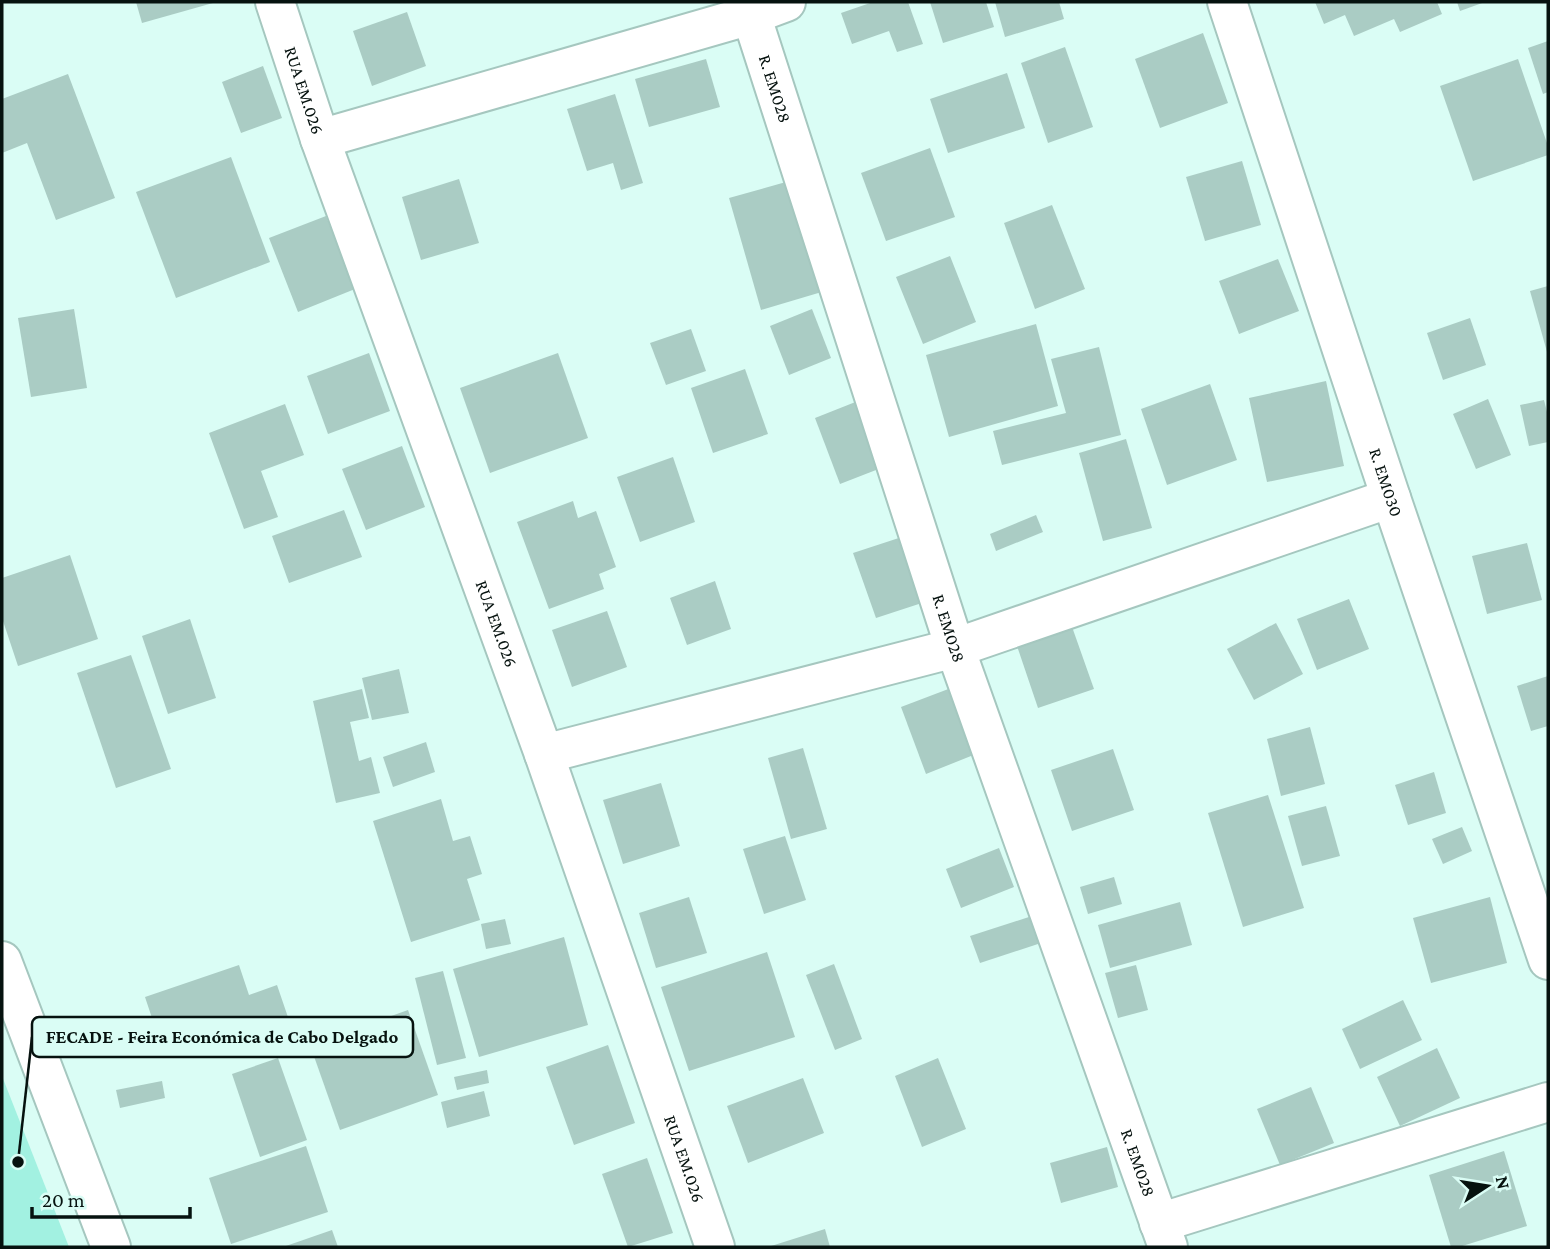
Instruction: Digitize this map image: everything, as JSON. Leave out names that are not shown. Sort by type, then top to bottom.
[{"type":"street","name":"RUA EM.026","points":[[275,2],[320,138],[544,754],[715,1247]]},
{"type":"street","points":[[320,138],[749,8],[786,2]]},
{"type":"street","name":"R. EM030","points":[[1227,2],[1548,960]]},
{"type":"street","name":"R. EM028","points":[[749,8],[955,648],[1164,1235]]},
{"type":"street","points":[[544,754],[955,648],[1391,498]]},
{"type":"street","points":[[2,961],[111,1247]]},
{"type":"street","points":[[1164,1235],[1548,1102]]},
{"type":"green space","points":[[2,1076],[69,1247],[2,1247]]},
{"type":"building","points":[[136,2],[213,2],[213,3],[142,23]]},
{"type":"building","points":[[873,2],[908,2],[923,44],[897,52],[889,31],[852,44],[841,13]]},
{"type":"building","points":[[930,2],[986,2],[994,27],[943,43]]},
{"type":"building","points":[[995,2],[1059,2],[1064,19],[1005,37]]},
{"type":"building","points":[[1315,2],[1437,2],[1442,14],[1400,32],[1394,19],[1354,36],[1345,15],[1324,24]]},
{"type":"building","points":[[1457,2],[1485,2],[1460,11]]},
{"type":"building","points":[[407,12],[426,66],[372,86],[353,31]]},
{"type":"building","points":[[1203,33],[1228,103],[1160,128],[1135,59]]},
{"type":"building","points":[[1548,41],[1548,92],[1543,94],[1528,48]]},
{"type":"building","points":[[1065,47],[1093,127],[1048,143],[1021,63]]},
{"type":"building","points":[[706,59],[720,107],[649,127],[635,79]]},
{"type":"building","points":[[1518,59],[1548,146],[1548,155],[1473,181],[1440,86]]},
{"type":"building","points":[[263,66],[282,118],[241,133],[222,82]]},
{"type":"building","points":[[1007,73],[1025,128],[948,153],[930,99]]},
{"type":"building","points":[[68,74],[115,198],[56,220],[27,143],[2,153],[2,99]]},
{"type":"building","points":[[615,94],[643,183],[621,190],[613,163],[587,171],[567,109]]},
{"type":"building","points":[[930,148],[955,217],[886,241],[861,173]]},
{"type":"building","points":[[231,157],[270,262],[176,298],[136,192]]},
{"type":"building","points":[[1242,161],[1261,225],[1205,241],[1186,177]]},
{"type":"building","points":[[459,179],[479,243],[421,260],[402,197]]},
{"type":"building","points":[[793,180],[825,291],[761,310],[729,198]]},
{"type":"building","points":[[1052,205],[1085,289],[1035,309],[1004,223]]},
{"type":"building","points":[[326,216],[355,289],[298,312],[269,238]]},
{"type":"building","points":[[950,256],[976,322],[923,344],[896,277]]},
{"type":"building","points":[[1278,259],[1299,311],[1239,334],[1219,281]]},
{"type":"building","points":[[1548,286],[1548,351],[1547,352],[1530,291]]},
{"type":"building","points":[[74,309],[87,388],[31,397],[18,318]]},
{"type":"building","points":[[812,309],[831,358],[789,375],[770,326]]},
{"type":"building","points":[[1470,318],[1486,365],[1443,380],[1427,333]]},
{"type":"building","points":[[1036,324],[1058,406],[949,437],[926,355]]},
{"type":"building","points":[[691,329],[706,371],[666,385],[650,343]]},
{"type":"building","points":[[1099,347],[1121,435],[1002,465],[993,431],[1066,413],[1051,359]]},
{"type":"building","points":[[369,353],[390,411],[328,434],[307,376]]},
{"type":"building","points":[[558,353],[588,438],[490,473],[460,388]]},
{"type":"building","points":[[745,369],[768,434],[713,453],[691,388]]},
{"type":"building","points":[[1326,381],[1344,466],[1267,482],[1249,398]]},
{"type":"building","points":[[1210,384],[1237,460],[1167,485],[1141,409]]},
{"type":"building","points":[[868,397],[894,463],[840,484],[815,418]]},
{"type":"building","points":[[1488,399],[1511,455],[1476,469],[1453,414]]},
{"type":"building","points":[[1544,400],[1548,416],[1548,442],[1529,446],[1520,405]]},
{"type":"building","points":[[285,404],[304,455],[261,471],[278,517],[244,529],[209,433]]},
{"type":"building","points":[[1126,439],[1152,528],[1103,541],[1079,453]]},
{"type":"building","points":[[402,446],[425,507],[366,530],[342,469]]},
{"type":"building","points":[[673,457],[695,522],[640,542],[617,477]]},
{"type":"building","points":[[573,501],[578,518],[596,511],[616,567],[599,574],[604,589],[549,609],[517,522]]},
{"type":"building","points":[[344,510],[362,557],[289,583],[272,536]]},
{"type":"building","points":[[1036,515],[1043,532],[996,551],[990,534]]},
{"type":"building","points":[[908,535],[931,600],[876,618],[853,553]]},
{"type":"building","points":[[1527,543],[1542,600],[1487,614],[1472,556]]},
{"type":"building","points":[[70,555],[98,639],[18,666],[2,618],[2,578]]},
{"type":"building","points":[[715,581],[731,629],[687,645],[670,598]]},
{"type":"building","points":[[1349,599],[1369,649],[1317,670],[1297,619]]},
{"type":"building","points":[[607,611],[627,667],[572,687],[552,630]]},
{"type":"building","points":[[190,619],[216,698],[168,714],[142,636]]},
{"type":"building","points":[[1276,623],[1303,674],[1254,700],[1227,649]]},
{"type":"building","points":[[1071,624],[1094,689],[1038,708],[1016,643]]},
{"type":"building","points":[[131,655],[171,769],[116,788],[77,673]]},
{"type":"building","points":[[399,669],[409,713],[372,720],[362,678]]},
{"type":"building","points":[[1548,676],[1548,726],[1531,731],[1517,686]]},
{"type":"building","points":[[951,688],[976,754],[926,774],[901,707]]},
{"type":"building","points":[[362,689],[369,718],[350,722],[359,761],[371,757],[380,793],[336,803],[313,701]]},
{"type":"building","points":[[1310,727],[1325,784],[1281,796],[1267,739]]},
{"type":"building","points":[[426,742],[435,772],[393,787],[383,757]]},
{"type":"building","points":[[803,748],[827,829],[791,839],[768,758]]},
{"type":"building","points":[[1113,749],[1134,810],[1072,831],[1051,770]]},
{"type":"building","points":[[1434,772],[1446,813],[1408,825],[1395,785]]},
{"type":"building","points":[[661,783],[680,846],[623,864],[603,800]]},
{"type":"building","points":[[1268,795],[1304,908],[1243,927],[1208,813]]},
{"type":"building","points":[[441,799],[453,841],[470,836],[482,874],[467,879],[480,920],[411,942],[373,821]]},
{"type":"building","points":[[1326,806],[1340,856],[1302,866],[1288,816]]},
{"type":"building","points":[[1462,827],[1472,851],[1443,864],[1432,839]]},
{"type":"building","points":[[785,836],[806,900],[764,914],[743,849]]},
{"type":"building","points":[[999,848],[1014,887],[961,908],[946,869]]},
{"type":"building","points":[[1114,877],[1122,904],[1088,914],[1080,887]]},
{"type":"building","points":[[689,897],[707,953],[656,968],[639,913]]},
{"type":"building","points":[[1490,897],[1507,963],[1431,983],[1413,918]]},
{"type":"building","points":[[1180,902],[1192,945],[1110,968],[1098,925]]},
{"type":"building","points":[[1032,916],[1041,943],[980,963],[970,936]]},
{"type":"building","points":[[505,919],[511,944],[486,949],[481,924]]},
{"type":"building","points":[[564,937],[588,1025],[479,1057],[453,969]]},
{"type":"building","points":[[767,952],[795,1037],[689,1071],[661,987]]},
{"type":"building","points":[[834,964],[862,1039],[835,1050],[806,975]]},
{"type":"building","points":[[239,965],[249,995],[277,985],[291,1026],[209,1054],[199,1025],[159,1039],[145,997]]},
{"type":"building","points":[[1136,965],[1148,1010],[1118,1018],[1105,973]]},
{"type":"building","points":[[443,971],[466,1058],[437,1065],[415,978]]},
{"type":"building","points":[[1403,1000],[1422,1040],[1360,1069],[1342,1029]]},
{"type":"building","points":[[408,1010],[438,1095],[340,1130],[310,1045]]},
{"type":"building","points":[[608,1045],[635,1123],[574,1145],[546,1067]]},
{"type":"building","points":[[1437,1048],[1460,1098],[1400,1126],[1377,1077]]},
{"type":"building","points":[[278,1058],[307,1140],[260,1157],[232,1074]]},
{"type":"building","points":[[938,1058],[966,1129],[922,1147],[895,1076]]},
{"type":"building","points":[[487,1070],[489,1083],[457,1090],[454,1077]]},
{"type":"building","points":[[803,1078],[824,1133],[748,1163],[727,1106]]},
{"type":"building","points":[[162,1081],[165,1098],[120,1108],[116,1090]]},
{"type":"building","points":[[1311,1087],[1334,1143],[1280,1165],[1257,1109]]},
{"type":"building","points":[[484,1091],[490,1116],[447,1128],[441,1102]]},
{"type":"building","points":[[306,1146],[328,1212],[231,1244],[209,1178]]},
{"type":"building","points":[[1107,1147],[1118,1187],[1061,1203],[1050,1163]]},
{"type":"building","points":[[1504,1151],[1527,1226],[1459,1247],[1451,1247],[1429,1175]]},
{"type":"building","points":[[647,1158],[673,1233],[628,1247],[602,1174]]},
{"type":"building","points":[[825,1229],[830,1247],[768,1247]]},
{"type":"building","points":[[332,1230],[338,1247],[283,1247]]},
{"type":"place","name":"FECADE - Feira Económica de Cabo Delgado","points":[[18,1162]]}]
